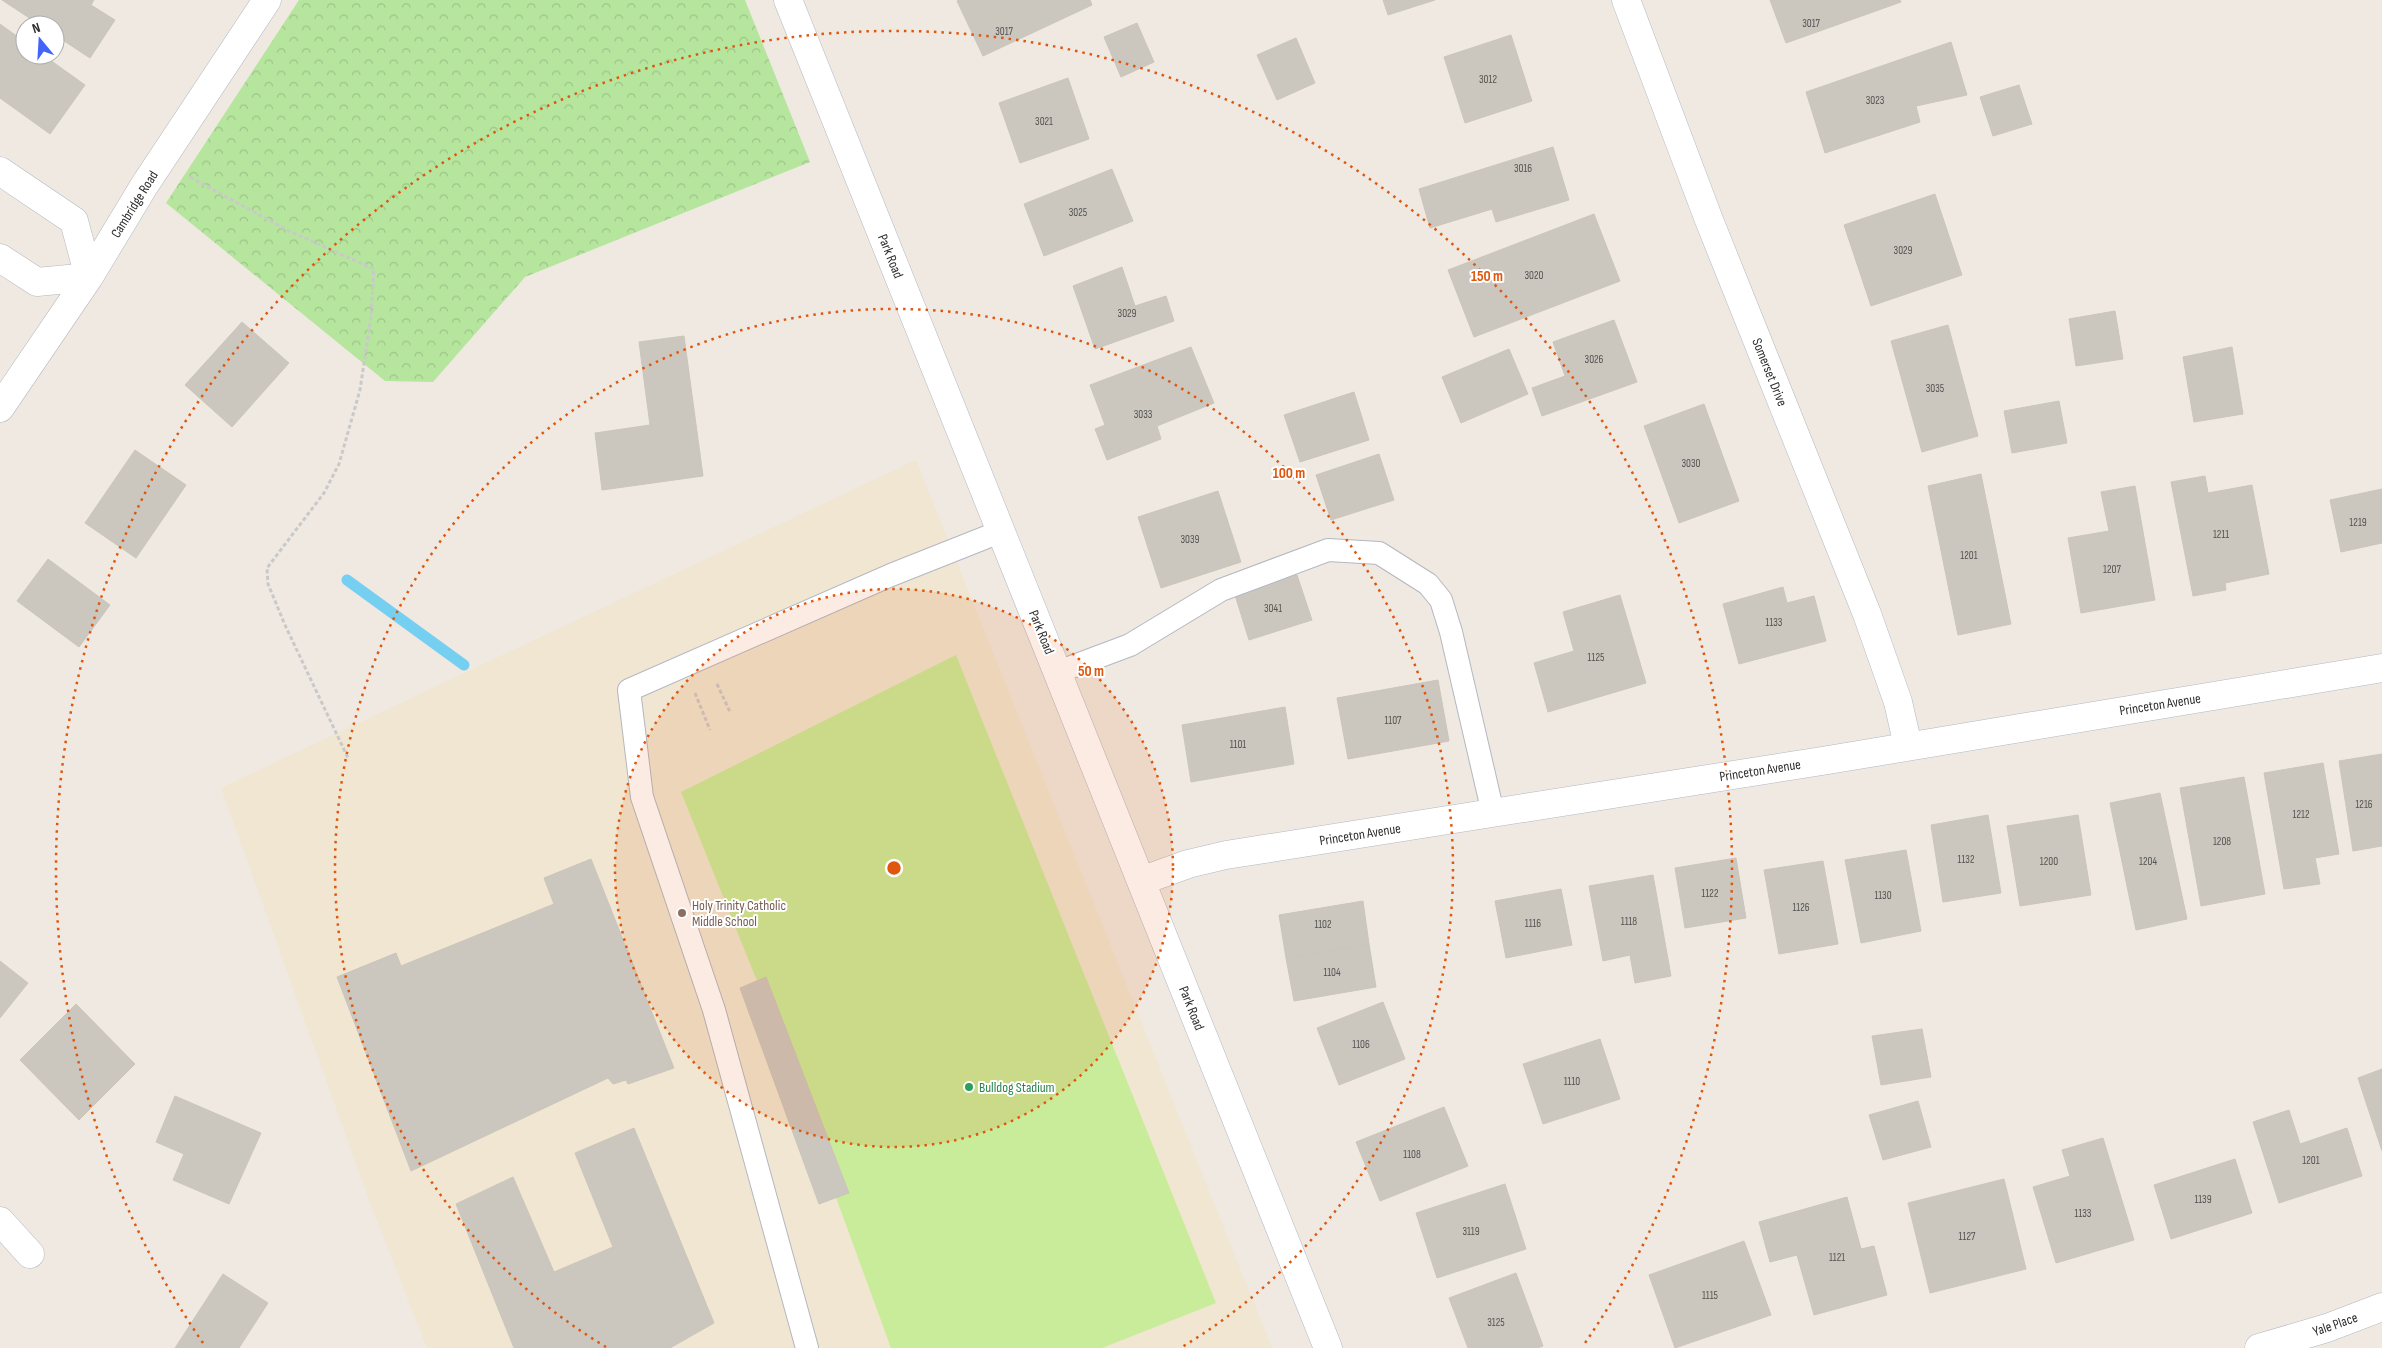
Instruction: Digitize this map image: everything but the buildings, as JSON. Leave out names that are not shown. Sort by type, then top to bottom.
[{"type":"street","name":"Cambridge Road","points":[[0,408],[89,277],[161,161],[268,0]]},
{"type":"street","name":"Park Road","points":[[788,0],[1328,1348]]},
{"type":"street","name":"Somerset Drive","points":[[1626,0],[1709,220],[1867,614],[1898,702],[1908,746]]},
{"type":"street","points":[[0,171],[74,221],[89,277],[37,282],[0,258]]},
{"type":"street","name":"Princeton Avenue","points":[[1141,882],[1188,864],[1226,854],[1493,813],[2382,668]]},
{"type":"street","points":[[0,1221],[30,1254]]},
{"type":"street","name":"Yale Place","points":[[2259,1348],[2327,1328],[2382,1307]]},
{"type":"lane","points":[[807,1348],[714,1010],[642,797],[629,690],[891,575],[1002,531]]},
{"type":"lane","points":[[1058,672],[1130,645],[1221,590],[1328,550],[1379,553],[1428,584],[1441,600],[1451,632],[1493,813]]},
{"type":"path","points":[[161,161],[287,230],[374,269],[360,390],[339,464],[324,493],[267,568],[268,584],[285,625],[348,758]]},
{"type":"path","points":[[710,683],[715,680],[730,712]]},
{"type":"path","points":[[699,687],[694,689],[710,730]]},
{"type":"shaded area","name":"Holy Trinity Catholic Middle School","points":[[916,460],[1272,1348],[427,1348],[372,1208],[221,788]]},
{"type":"green space","points":[[299,0],[745,0],[810,162],[525,277],[433,382],[385,381],[166,203]]},
{"type":"green space","name":"Bulldog Stadium","points":[[956,655],[1216,1303],[1102,1348],[891,1348],[757,981],[681,792]]},
{"type":"waterway","points":[[347,580],[464,665]]},
{"type":"place","name":"Holy Trinity Catholic Middle School","points":[[682,913]]},
{"type":"place","name":"Bulldog Stadium","points":[[969,1087]]}]
